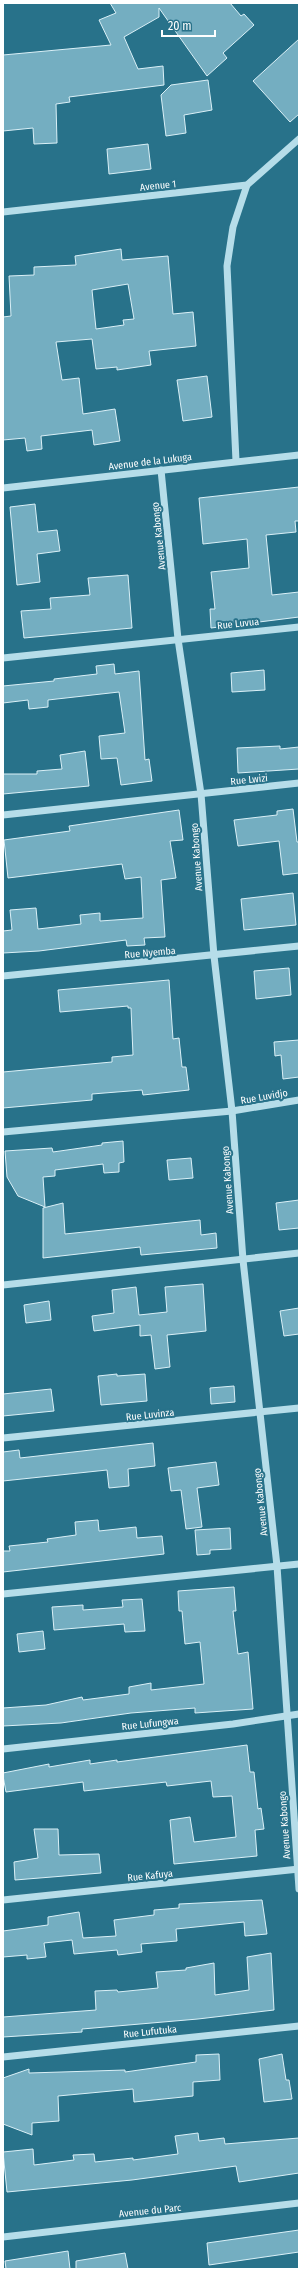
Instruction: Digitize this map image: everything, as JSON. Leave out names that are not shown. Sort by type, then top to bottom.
[{"type":"street","points":[[236,461],[227,266],[234,227],[247,185],[299,139]]},
{"type":"street","name":"Avenue 1","points":[[3,212],[247,185]]},
{"type":"street","name":"Avenue de la Lukuga","points":[[3,488],[299,455]]},
{"type":"street","name":"Avenue Kabongo","points":[[161,470],[178,639],[201,794],[214,956],[232,1111],[243,1260],[277,1566],[286,1716],[299,1889]]},
{"type":"street","name":"Rue Luvua","points":[[3,658],[299,627]]},
{"type":"street","name":"Rue Lwizi","points":[[3,815],[299,783]]},
{"type":"street","name":"Rue Nyemba","points":[[3,976],[214,956],[299,946]]},
{"type":"street","name":"Rue Luvidjo","points":[[3,1132],[232,1111],[299,1100]]},
{"type":"street","points":[[3,1285],[299,1253]]},
{"type":"street","name":"Rue Luvinza","points":[[3,1438],[299,1408]]},
{"type":"street","points":[[3,1594],[299,1564]]},
{"type":"street","name":"Rue Lufungwa","points":[[3,1749],[233,1724],[299,1714]]},
{"type":"street","name":"Rue Kafuya","points":[[3,1900],[298,1869]]},
{"type":"street","name":"Rue Lufutuka","points":[[3,2057],[299,2026]]},
{"type":"street","name":"Avenue du Parc","points":[[3,2236],[299,2203]]},
{"type":"building","points":[[110,3],[230,3],[241,16],[244,14],[254,25],[223,53],[227,58],[207,76],[159,8],[159,17],[124,37],[138,69],[163,66],[164,85],[69,97],[70,102],[56,104],[57,143],[34,144],[33,128],[3,131],[3,55],[111,45],[99,20],[116,13]]},
{"type":"building","points":[[299,39],[299,114],[290,122],[253,81]]},
{"type":"building","points":[[208,80],[212,110],[184,115],[186,133],[166,136],[161,95],[171,85]]},
{"type":"building","points":[[148,144],[151,169],[109,174],[107,149]]},
{"type":"building","points":[[121,249],[122,260],[168,256],[173,314],[193,312],[196,346],[149,351],[151,365],[117,370],[117,367],[96,369],[92,339],[56,342],[62,380],[79,378],[83,414],[115,409],[120,441],[94,445],[92,430],[41,436],[42,449],[27,451],[25,438],[3,440],[3,317],[11,316],[9,276],[34,275],[34,267],[76,265],[75,256]],"holes":[[[128,284],[134,319],[123,320],[124,325],[96,329],[92,290]]]},
{"type":"building","points":[[207,376],[212,417],[183,421],[177,380]]},
{"type":"building","points":[[299,487],[299,521],[295,521],[296,532],[266,535],[272,595],[299,592],[299,617],[211,628],[210,609],[215,609],[211,572],[249,568],[247,539],[203,544],[199,498]]},
{"type":"building","points":[[35,504],[38,532],[57,530],[60,551],[37,554],[40,582],[17,585],[10,507]]},
{"type":"building","points":[[128,575],[132,628],[24,638],[21,611],[51,609],[50,598],[90,595],[88,578]]},
{"type":"building","points":[[114,664],[115,674],[139,671],[145,760],[149,759],[152,781],[121,785],[117,758],[101,759],[99,736],[125,733],[119,692],[48,700],[48,707],[29,709],[28,700],[3,703],[3,686],[54,681],[54,679],[97,674],[96,666]]},
{"type":"building","points":[[264,670],[265,690],[232,692],[231,673]]},
{"type":"building","points":[[280,746],[280,749],[299,747],[299,769],[238,773],[237,748]]},
{"type":"building","points":[[85,751],[89,786],[3,794],[3,774],[37,774],[37,771],[62,769],[60,755]]},
{"type":"building","points":[[293,809],[297,842],[299,842],[299,873],[283,875],[279,841],[238,846],[234,820],[277,815],[277,811]]},
{"type":"building","points":[[179,810],[183,840],[170,841],[176,878],[161,880],[165,937],[144,938],[145,945],[127,946],[126,940],[39,951],[3,953],[3,931],[12,930],[10,910],[36,908],[38,929],[81,924],[80,915],[100,913],[100,921],[143,918],[141,877],[125,879],[122,864],[8,878],[4,840],[70,831],[69,826]]},
{"type":"building","points":[[293,893],[296,925],[244,930],[241,899]]},
{"type":"building","points":[[289,968],[291,995],[256,999],[254,971]]},
{"type":"building","points":[[169,980],[173,1039],[179,1038],[182,1067],[186,1067],[189,1090],[143,1095],[142,1090],[92,1094],[92,1100],[3,1108],[3,1072],[112,1062],[112,1057],[133,1055],[131,1008],[128,1008],[128,1006],[60,1012],[58,990]]},
{"type":"building","points":[[299,1040],[299,1077],[283,1079],[281,1055],[275,1056],[274,1042]]},
{"type":"building","points":[[123,1141],[124,1162],[119,1163],[119,1172],[104,1173],[103,1164],[55,1170],[55,1176],[43,1177],[45,1207],[18,1196],[7,1177],[5,1151],[52,1148],[53,1152],[102,1145],[102,1143]]},
{"type":"building","points":[[191,1158],[193,1178],[169,1180],[167,1160]]},
{"type":"building","points":[[299,1200],[299,1228],[279,1230],[276,1203]]},
{"type":"building","points":[[63,1203],[65,1234],[200,1220],[201,1235],[216,1233],[217,1248],[141,1255],[140,1247],[43,1258],[43,1208]]},
{"type":"building","points":[[203,1284],[206,1331],[167,1335],[170,1367],[155,1369],[151,1335],[140,1336],[140,1325],[94,1331],[92,1316],[114,1313],[112,1290],[136,1287],[139,1315],[167,1312],[165,1287]]},
{"type":"building","points":[[49,1301],[51,1320],[26,1323],[24,1305]]},
{"type":"building","points":[[299,1308],[299,1334],[284,1336],[280,1311]]},
{"type":"building","points":[[117,1374],[117,1376],[145,1374],[147,1401],[101,1405],[98,1376]]},
{"type":"building","points":[[234,1386],[235,1402],[211,1404],[210,1388]]},
{"type":"building","points":[[51,1389],[54,1411],[3,1416],[3,1394]]},
{"type":"building","points":[[153,1443],[155,1466],[128,1469],[129,1486],[109,1488],[107,1470],[3,1481],[3,1452],[19,1450],[20,1458]]},
{"type":"building","points":[[216,1462],[219,1485],[197,1488],[202,1527],[186,1529],[181,1490],[171,1491],[168,1468]]},
{"type":"building","points":[[98,1520],[99,1531],[136,1527],[137,1538],[162,1536],[164,1554],[3,1572],[3,1551],[10,1551],[9,1546],[48,1542],[47,1539],[76,1535],[75,1522]]},
{"type":"building","points":[[230,1528],[231,1549],[210,1550],[210,1554],[197,1555],[195,1530]]},
{"type":"building","points":[[234,1587],[236,1611],[233,1611],[238,1654],[248,1652],[253,1709],[195,1713],[195,1708],[131,1713],[61,1723],[3,1726],[3,1708],[46,1705],[82,1697],[83,1700],[129,1694],[129,1687],[151,1683],[151,1690],[204,1684],[200,1642],[185,1644],[182,1611],[179,1611],[178,1591]]},
{"type":"building","points":[[142,1599],[145,1631],[125,1632],[124,1624],[54,1630],[52,1607],[83,1605],[83,1610],[123,1607],[122,1600]]},
{"type":"building","points":[[43,1631],[45,1649],[19,1652],[17,1634]]},
{"type":"building","points":[[247,1745],[250,1772],[254,1772],[258,1809],[261,1808],[264,1829],[255,1830],[257,1856],[174,1864],[170,1820],[190,1817],[194,1842],[236,1837],[232,1796],[213,1797],[211,1781],[167,1786],[166,1782],[84,1791],[83,1782],[6,1792],[3,1776],[3,1773],[49,1764],[49,1767],[90,1760],[90,1764],[117,1760],[117,1762]]},
{"type":"building","points":[[34,1829],[58,1829],[59,1855],[99,1854],[101,1873],[15,1880],[14,1862],[38,1858]]},
{"type":"building","points":[[262,1900],[267,1934],[245,1936],[244,1922],[176,1929],[177,1941],[141,1944],[142,1952],[118,1955],[117,1950],[74,1954],[72,1940],[44,1943],[46,1957],[27,1959],[27,1955],[3,1957],[3,1931],[48,1925],[48,1917],[79,1912],[83,1938],[116,1936],[114,1920],[154,1915],[154,1910],[179,1908],[179,1904]]},
{"type":"building","points":[[271,1953],[274,2010],[198,2019],[82,2029],[82,2032],[3,2037],[3,2017],[96,2010],[95,1991],[117,1990],[118,1992],[158,1988],[156,1972],[186,1970],[186,1968],[214,1963],[215,1995],[249,1990],[247,1957]]},
{"type":"building","points":[[219,2054],[220,2080],[193,2082],[193,2096],[134,2102],[133,2089],[58,2096],[59,2121],[32,2123],[32,2135],[3,2124],[3,2078],[29,2069],[29,2073],[125,2070],[125,2072],[196,2062],[196,2055]]},
{"type":"building","points":[[282,2054],[286,2080],[289,2080],[292,2099],[264,2102],[259,2059]]},
{"type":"building","points":[[198,2133],[199,2141],[224,2138],[225,2144],[299,2138],[299,2173],[239,2182],[236,2166],[132,2180],[7,2192],[3,2152],[33,2149],[34,2165],[74,2160],[73,2155],[94,2154],[95,2162],[133,2158],[133,2160],[178,2154],[175,2136]]},
{"type":"building","points":[[299,2230],[299,2252],[209,2265],[207,2243]]},
{"type":"building","points":[[68,2251],[70,2269],[6,2269],[5,2261]]},
{"type":"building","points":[[125,2253],[128,2269],[76,2269],[76,2261]]}]
